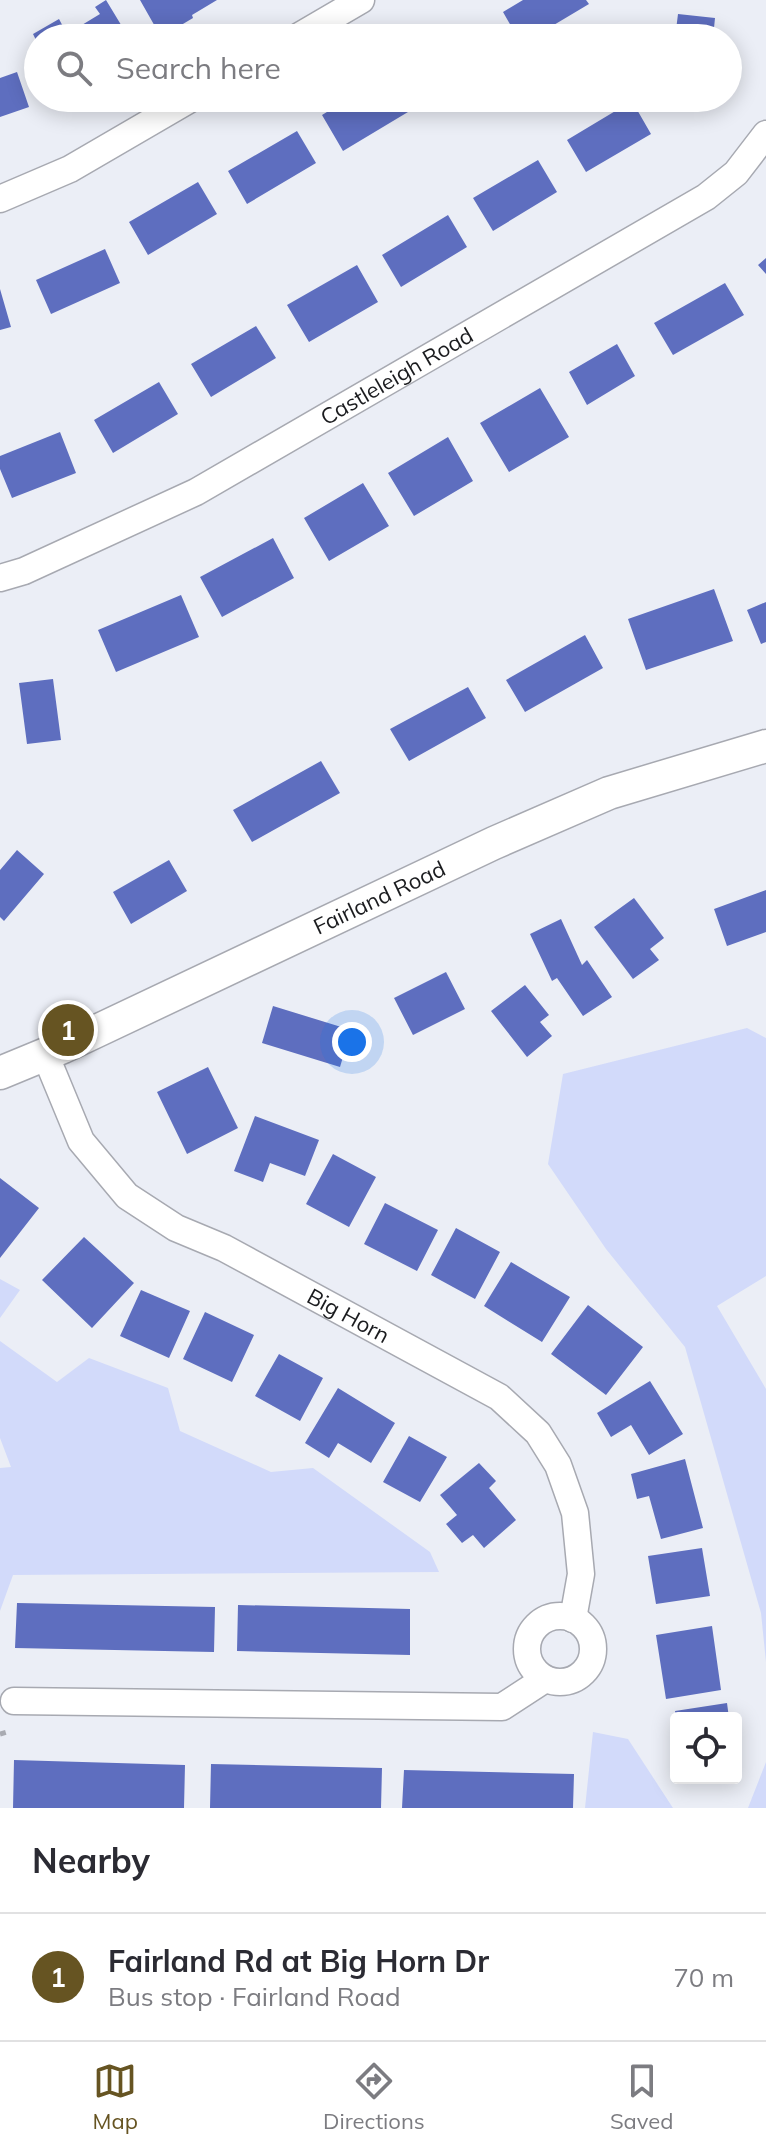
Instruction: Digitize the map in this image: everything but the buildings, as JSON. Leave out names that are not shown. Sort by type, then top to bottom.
[{"type":"main road","name":"Fairland Road","points":[[0,1073],[494,843],[609,793],[766,746]]},
{"type":"street","points":[[320,24],[361,0]]},
{"type":"street","points":[[0,199],[70,169],[168,112]]},
{"type":"street","name":"Castleleigh Road","points":[[0,578],[24,571],[196,492],[706,197],[736,173],[766,134]]},
{"type":"street","name":"Big Horn","points":[[45,1054],[81,1141],[127,1196],[176,1228],[224,1248],[499,1397],[538,1433],[558,1465],[575,1513],[581,1574],[573,1619]]},
{"type":"street","points":[[555,1616],[573,1619],[586,1629],[592,1641],[589,1666],[570,1681],[545,1679],[529,1661],[527,1645],[532,1632],[539,1624],[555,1616]]},
{"type":"street","points":[[14,1701],[502,1707],[545,1679]]},
{"type":"shaded area","points":[[747,1028],[766,1038],[766,1276],[717,1306],[766,1389],[766,1662],[761,1613],[685,1347],[606,1249],[548,1164],[563,1074]]},
{"type":"shaded area","points":[[0,1279],[20,1290],[0,1318]]},
{"type":"shaded area","points":[[0,1341],[57,1382],[89,1358],[168,1388],[180,1431],[271,1472],[313,1468],[430,1552],[439,1572],[13,1575],[0,1611],[0,1468],[11,1467],[0,1438]]},
{"type":"shaded area","points":[[593,1732],[628,1739],[673,1808],[585,1808]]},
{"type":"shaded area","points":[[766,1762],[766,1808],[748,1808]]},
{"type":"place","name":"Fairland Rd at Big Horn Dr","points":[[68,1030]]}]
